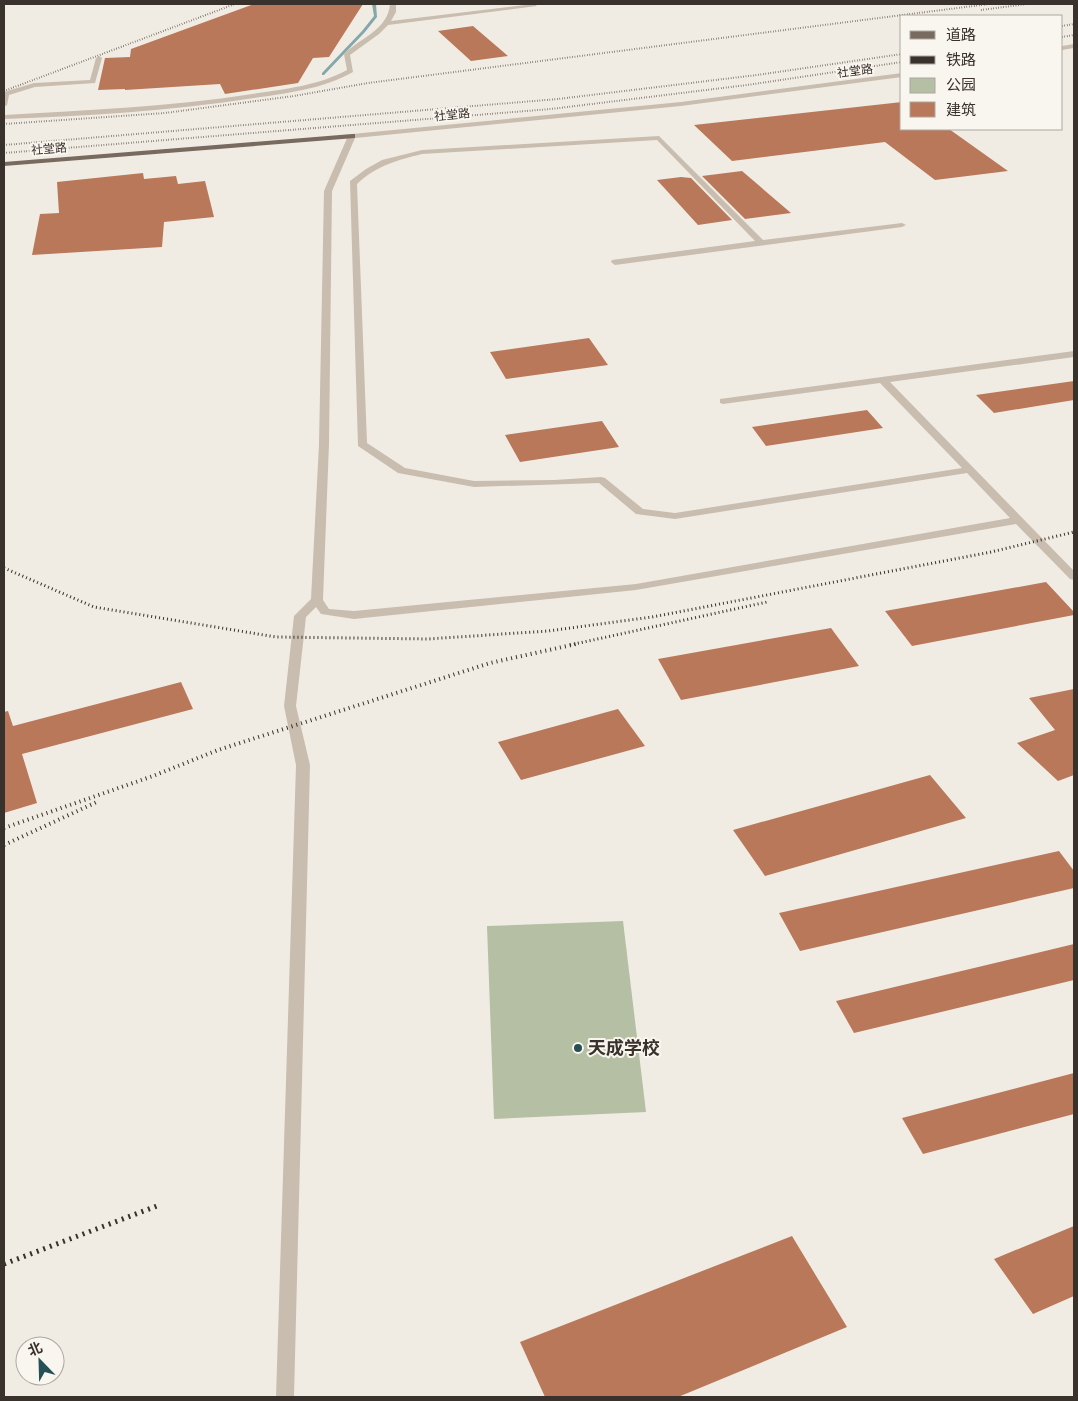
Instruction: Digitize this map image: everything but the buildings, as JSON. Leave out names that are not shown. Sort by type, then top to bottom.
[{"type":"main road","name":"社堂路","points":[[4,164],[352,136]]},
{"type":"street","points":[[4,117],[216,103],[295,89],[342,77],[351,71],[347,54],[388,23],[394,10],[393,4]]},
{"type":"street","points":[[388,23],[534,6]]},
{"type":"street","points":[[4,105],[6,94],[34,85],[93,82],[99,58]]},
{"type":"street","name":"社堂路","points":[[352,136],[681,104],[900,75]]},
{"type":"street","points":[[352,136],[328,191],[324,444],[317,600],[325,612],[354,615],[636,587],[1018,520]]},
{"type":"street","points":[[761,243],[659,138],[422,152],[391,159],[367,170],[353,183],[362,444],[402,471],[474,484],[554,483],[601,480],[640,512],[675,516],[969,470]]},
{"type":"street","points":[[614,262],[902,225]]},
{"type":"street","points":[[723,401],[1074,354]]},
{"type":"street","points":[[882,379],[1074,577]]},
{"type":"street","points":[[285,1397],[303,764],[290,706],[300,616],[317,600]]},
{"type":"green space","points":[[623,921],[646,1112],[494,1119],[487,926]]},
{"type":"waterway","points":[[323,74],[364,32],[376,16],[374,4]]},
{"type":"railway","points":[[4,91],[235,4]]},
{"type":"railway","points":[[903,15],[989,4]]},
{"type":"railway","points":[[981,10],[1027,4]]},
{"type":"railway","points":[[4,124],[165,113],[294,96],[368,83],[900,15]]},
{"type":"railway","points":[[1063,26],[1074,24]]},
{"type":"railway","points":[[1063,37],[1074,35]]},
{"type":"railway","points":[[4,145],[558,99],[757,75],[900,54]]},
{"type":"railway","points":[[4,153],[551,109],[747,85],[900,62]]},
{"type":"railway","points":[[4,568],[94,607],[276,637],[428,639],[548,631],[652,617],[991,552],[1074,532]]},
{"type":"railway","points":[[570,645],[767,602]]},
{"type":"railway","points":[[4,828],[153,776],[218,750],[490,663],[576,644]]},
{"type":"railway","points":[[4,845],[99,801]]},
{"type":"railway","points":[[4,1264],[157,1206]]},
{"type":"place","name":"天成学校","points":[[578,1048]]}]
